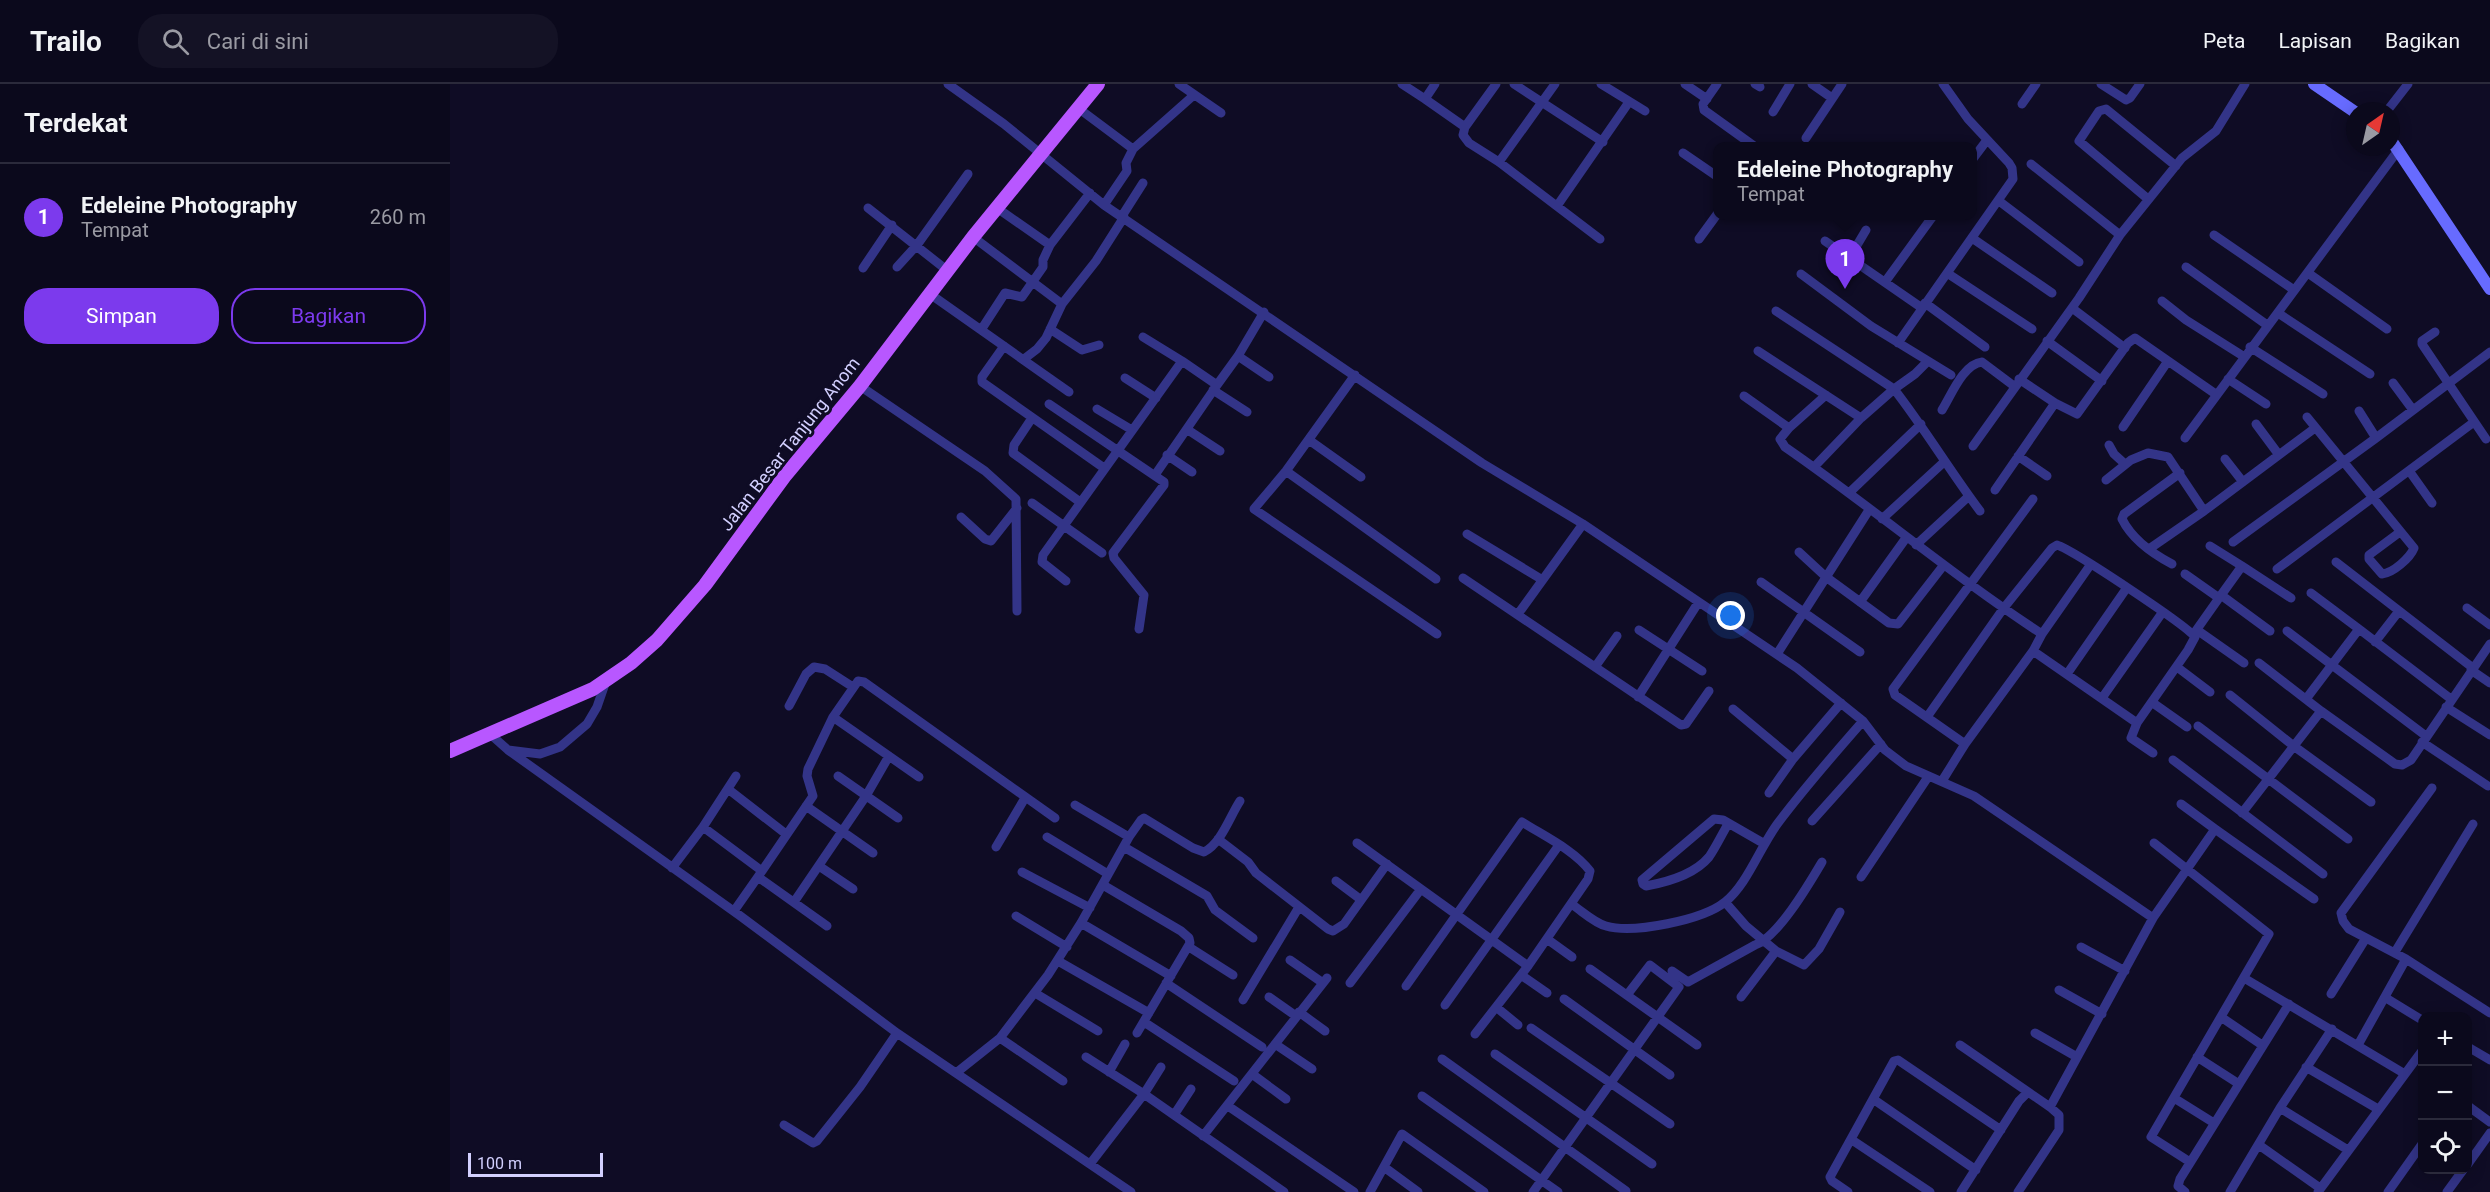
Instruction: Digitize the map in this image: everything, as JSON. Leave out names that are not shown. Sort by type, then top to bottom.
[{"type":"main road","name":"Jalan Besar Tanjung Anom","points":[[450,751],[593,689],[657,640],[705,585],[762,505],[860,386],[973,237],[1098,84]]},
{"type":"street","points":[[948,84],[1104,205],[1264,312],[1482,463],[1583,524],[1698,603],[1722,615],[1778,654],[1863,721],[1881,744],[1906,765],[1988,805],[2153,918]]},
{"type":"street","points":[[1179,84],[1221,113]]},
{"type":"street","points":[[1402,84],[1465,127]]},
{"type":"street","points":[[1425,99],[1434,84]]},
{"type":"street","points":[[1496,84],[1465,127],[1463,135],[1469,143],[1499,162],[1600,239]]},
{"type":"street","points":[[1514,84],[1603,142]]},
{"type":"street","points":[[1499,162],[1555,84]]},
{"type":"street","points":[[1601,84],[1645,111]]},
{"type":"street","points":[[1685,84],[1707,99]]},
{"type":"street","points":[[1717,84],[1703,104],[1704,110],[1747,142]]},
{"type":"street","points":[[1773,112],[1790,84]]},
{"type":"street","points":[[1812,84],[1832,98]]},
{"type":"street","points":[[1806,138],[1842,84]]},
{"type":"street","points":[[1898,344],[2013,179],[2009,164],[1970,120],[1943,84]]},
{"type":"street","points":[[2022,104],[2036,84]]},
{"type":"street","points":[[2101,84],[2126,100],[2130,98],[2139,84]]},
{"type":"street","points":[[1973,446],[2072,308],[2120,235],[2176,166],[2216,131],[2245,84]]},
{"type":"street","points":[[2314,84],[2346,106]]},
{"type":"street","points":[[2393,102],[2408,84]]},
{"type":"street","points":[[1104,205],[1127,171],[1126,164],[1133,149],[1194,95]]},
{"type":"street","points":[[1557,206],[1629,102]]},
{"type":"street","points":[[1078,108],[1133,149]]},
{"type":"street","points":[[2148,199],[2079,141],[2099,111],[2106,109],[2176,166]]},
{"type":"street","points":[[1977,153],[1987,140]]},
{"type":"street","points":[[1683,153],[1713,174]]},
{"type":"street","points":[[2400,153],[2490,289]]},
{"type":"street","points":[[2185,438],[2243,356],[2308,273],[2388,156]]},
{"type":"street","points":[[2031,164],[2120,235]]},
{"type":"street","points":[[897,267],[917,245],[968,174]]},
{"type":"street","points":[[1024,359],[1037,349],[1062,304],[1096,261],[1143,183]]},
{"type":"street","points":[[981,330],[1005,293],[1020,299],[1034,282],[1050,245],[1089,193]]},
{"type":"street","points":[[1999,201],[2079,262]]},
{"type":"street","points":[[868,208],[948,271]]},
{"type":"street","points":[[997,208],[1050,245]]},
{"type":"street","points":[[1699,239],[1713,220]]},
{"type":"street","points":[[1885,282],[1930,220]]},
{"type":"street","points":[[863,268],[892,225]]},
{"type":"street","points":[[1850,257],[1866,231]]},
{"type":"street","points":[[2214,235],[2294,290]]},
{"type":"street","points":[[973,237],[1062,304]]},
{"type":"street","points":[[1972,238],[2052,292]]},
{"type":"street","points":[[1825,240],[1985,347]]},
{"type":"street","points":[[2186,267],[2267,325]]},
{"type":"street","points":[[1947,273],[2032,328]]},
{"type":"street","points":[[2308,273],[2387,329]]},
{"type":"street","points":[[1801,274],[1898,344],[1951,375]]},
{"type":"street","points":[[930,294],[1069,392]]},
{"type":"street","points":[[2162,301],[2186,320],[2243,356]]},
{"type":"street","points":[[2072,308],[2125,348]]},
{"type":"street","points":[[1776,311],[1894,389],[1921,424],[1944,462],[1980,511]]},
{"type":"street","points":[[1155,475],[1238,356],[1264,312]]},
{"type":"street","points":[[2278,313],[2370,374]]},
{"type":"street","points":[[1050,329],[1082,350],[1099,345]]},
{"type":"street","points":[[2435,332],[2422,341],[2422,344],[2486,439]]},
{"type":"street","points":[[1143,337],[1182,361],[1247,412]]},
{"type":"street","points":[[1942,410],[1964,376],[1976,363],[1982,362],[2077,414],[2125,348],[2135,338],[2217,395]]},
{"type":"street","points":[[2047,341],[2102,381]]},
{"type":"street","points":[[1004,345],[982,377],[982,381],[1104,468]]},
{"type":"street","points":[[2250,347],[2323,394]]},
{"type":"street","points":[[1758,351],[1861,418]]},
{"type":"street","points":[[2233,542],[2490,352]]},
{"type":"street","points":[[1238,356],[1269,377]]},
{"type":"street","points":[[1814,467],[1861,418],[1915,374],[1926,363],[1926,360]]},
{"type":"street","points":[[1066,581],[1046,566],[1042,558],[1182,361]]},
{"type":"street","points":[[2123,427],[2168,361]]},
{"type":"street","points":[[1356,375],[1286,471],[1254,509],[1437,634]]},
{"type":"street","points":[[1125,378],[1156,398]]},
{"type":"street","points":[[2228,379],[2266,404]]},
{"type":"street","points":[[2393,383],[2413,410]]},
{"type":"street","points":[[860,386],[985,471],[1013,495],[1017,508],[1017,611]]},
{"type":"street","points":[[1826,395],[1780,439],[1785,447],[1943,566],[2042,634]]},
{"type":"street","points":[[1744,396],[1789,428]]},
{"type":"street","points":[[1995,490],[2055,403]]},
{"type":"street","points":[[1049,404],[1164,482],[1113,555],[1144,595],[1139,629]]},
{"type":"street","points":[[1097,409],[1132,430]]},
{"type":"street","points":[[2359,411],[2376,438]]},
{"type":"street","points":[[2307,417],[2414,548],[2388,574],[2382,574],[2369,559],[2369,555],[2400,532]]},
{"type":"street","points":[[1032,418],[1014,445],[1013,453],[1080,502]]},
{"type":"street","points":[[2277,569],[2474,422]]},
{"type":"street","points":[[1849,493],[1921,424]]},
{"type":"street","points":[[2256,424],[2279,455]]},
{"type":"street","points":[[2149,549],[2315,428]]},
{"type":"street","points":[[1188,430],[1220,451]]},
{"type":"street","points":[[1309,440],[1361,477]]},
{"type":"street","points":[[2109,445],[2125,464]]},
{"type":"street","points":[[2106,480],[2125,464],[2148,453],[2168,457],[2204,511]]},
{"type":"street","points":[[1167,455],[1192,472]]},
{"type":"street","points":[[2018,456],[2047,476]]},
{"type":"street","points":[[2225,459],[2243,482]]},
{"type":"street","points":[[1882,519],[1944,462]]},
{"type":"street","points":[[1286,471],[1436,579]]},
{"type":"street","points":[[2410,472],[2432,503]]},
{"type":"street","points":[[2172,564],[2149,549],[2127,529],[2122,519],[2124,514],[2180,473]]},
{"type":"street","points":[[1916,545],[1969,496]]},
{"type":"street","points":[[1965,744],[1895,695],[1893,689],[2033,499]]},
{"type":"street","points":[[1032,503],[1102,553]]},
{"type":"street","points":[[961,517],[985,539],[991,541],[1017,508]]},
{"type":"street","points":[[1778,654],[1869,510]]},
{"type":"street","points":[[1518,614],[1541,579],[1583,524]]},
{"type":"street","points":[[1467,534],[1541,579]]},
{"type":"street","points":[[1860,602],[1906,538]]},
{"type":"street","points":[[1927,717],[2003,609],[2052,548],[2058,545],[2244,663]]},
{"type":"street","points":[[2210,546],[2291,598]]},
{"type":"street","points":[[1799,552],[1826,577],[1889,624],[1898,624],[1943,566]]},
{"type":"street","points":[[2336,562],[2490,683]]},
{"type":"street","points":[[1942,781],[1965,744],[2033,651],[2042,634],[2091,564]]},
{"type":"street","points":[[2153,753],[2132,738],[2137,723],[2195,640],[2195,632],[2242,566]]},
{"type":"street","points":[[2185,574],[2270,631]]},
{"type":"street","points":[[1463,578],[1681,725],[1686,724],[1709,691]]},
{"type":"street","points":[[1761,582],[1860,652]]},
{"type":"street","points":[[2067,674],[2126,589]]},
{"type":"street","points":[[2311,593],[2376,642],[2490,735]]},
{"type":"street","points":[[1638,697],[1698,603]]},
{"type":"street","points":[[2467,608],[2490,625]]},
{"type":"street","points":[[2376,642],[2399,611]]},
{"type":"street","points":[[2102,698],[2162,613]]},
{"type":"street","points":[[2306,699],[2359,629]]},
{"type":"street","points":[[1639,630],[1702,671]]},
{"type":"street","points":[[2287,631],[2487,786]]},
{"type":"street","points":[[1595,667],[1617,636]]},
{"type":"street","points":[[2259,663],[2395,765],[2402,765],[2411,760],[2490,644]]},
{"type":"street","points":[[2033,651],[2137,723]]},
{"type":"street","points":[[789,706],[806,674],[814,667],[825,669],[853,687]]},
{"type":"street","points":[[2177,667],[2210,692]]},
{"type":"street","points":[[508,750],[540,753],[560,747],[587,724],[597,707],[606,681]]},
{"type":"street","points":[[734,911],[813,794],[807,776],[808,769],[833,717],[858,681],[864,682],[1055,818]]},
{"type":"street","points":[[2230,695],[2295,747],[2371,802]]},
{"type":"street","points":[[1769,793],[1793,759],[1841,703]]},
{"type":"street","points":[[2153,703],[2187,727]]},
{"type":"street","points":[[1733,709],[1793,759]]},
{"type":"street","points":[[2242,813],[2321,711]]},
{"type":"street","points":[[833,717],[920,777]]},
{"type":"street","points":[[1571,904],[1605,926],[1652,927],[1701,915],[1725,902],[1748,873],[1763,843],[1801,793],[1863,721]]},
{"type":"street","points":[[2198,726],[2348,839]]},
{"type":"street","points":[[490,734],[508,750],[734,911],[897,1033],[1131,1192]]},
{"type":"street","points":[[1812,821],[1881,744]]},
{"type":"street","points":[[794,903],[866,796],[889,756]]},
{"type":"street","points":[[2173,760],[2323,874]]},
{"type":"street","points":[[672,868],[703,827],[736,776]]},
{"type":"street","points":[[838,776],[898,818]]},
{"type":"street","points":[[1861,877],[1928,777]]},
{"type":"street","points":[[2432,788],[2341,913],[2345,925],[2366,939],[2395,952],[2490,1013]]},
{"type":"street","points":[[728,789],[786,834]]},
{"type":"street","points":[[996,847],[1025,798]]},
{"type":"street","points":[[956,1073],[1000,1038],[1035,993],[1067,947],[1129,837],[1144,818],[1199,851],[1209,849],[1240,801]]},
{"type":"street","points":[[2181,804],[2314,898]]},
{"type":"street","points":[[1075,805],[1129,837]]},
{"type":"street","points":[[806,806],[873,853]]},
{"type":"street","points":[[1728,824],[1708,858],[1687,873],[1669,882],[1646,886],[1642,884],[1641,880],[1714,819],[1719,818],[1763,843]]},
{"type":"street","points":[[1406,986],[1522,822],[1558,845],[1590,871],[1588,879],[1528,966],[1475,1034]]},
{"type":"street","points":[[2395,952],[2473,824]]},
{"type":"street","points":[[703,827],[794,903],[827,926]]},
{"type":"street","points":[[2050,1107],[2153,918],[2216,829]]},
{"type":"street","points":[[1047,837],[1108,874]]},
{"type":"street","points":[[1218,838],[1248,862],[1256,873],[1333,931],[1344,924],[1387,864]]},
{"type":"street","points":[[1357,843],[1528,966]]},
{"type":"street","points":[[2154,843],[2269,934],[2151,1137],[2190,1162]]},
{"type":"street","points":[[1445,1005],[1558,845]]},
{"type":"street","points":[[1124,847],[1207,896],[1215,910],[1253,938]]},
{"type":"street","points":[[1672,971],[1688,982],[1764,942],[1799,899],[1822,862]]},
{"type":"street","points":[[819,866],[853,889]]},
{"type":"street","points":[[1022,872],[1090,908]]},
{"type":"street","points":[[1335,881],[1360,899]]},
{"type":"street","points":[[1102,885],[1181,931],[1189,938],[1189,947],[1137,1033]]},
{"type":"street","points":[[1350,982],[1421,889]]},
{"type":"street","points":[[1725,902],[1764,942],[1776,951],[1804,964],[1819,949],[1840,912]]},
{"type":"street","points":[[1243,1000],[1299,907]]},
{"type":"street","points":[[1016,916],[1067,947]]},
{"type":"street","points":[[1081,923],[1168,980],[1262,1047]]},
{"type":"street","points":[[1546,939],[1572,957]]},
{"type":"street","points":[[2331,994],[2366,939]]},
{"type":"street","points":[[1189,947],[1233,975]]},
{"type":"street","points":[[2081,947],[2125,971]]},
{"type":"street","points":[[1741,998],[1776,951]]},
{"type":"street","points":[[2358,1045],[2406,959]]},
{"type":"street","points":[[1203,1136],[1325,980],[1290,960]]},
{"type":"street","points":[[1058,961],[1146,1017],[1234,1081]]},
{"type":"street","points":[[1533,1192],[1679,987],[1650,965],[1628,995]]},
{"type":"street","points":[[1590,969],[1697,1045]]},
{"type":"street","points":[[1521,975],[1547,993]]},
{"type":"street","points":[[2244,978],[2405,1074]]},
{"type":"street","points":[[2059,990],[2102,1014]]},
{"type":"street","points":[[1035,993],[1098,1031]]},
{"type":"street","points":[[1269,997],[1325,1030]]},
{"type":"street","points":[[2386,998],[2418,1018]]},
{"type":"street","points":[[1564,999],[1670,1075]]},
{"type":"street","points":[[2185,1192],[2179,1188],[2178,1184],[2190,1162],[2289,1004]]},
{"type":"street","points":[[1496,1007],[1518,1025]]},
{"type":"street","points":[[2221,1017],[2262,1045]]},
{"type":"street","points":[[1531,1028],[1670,1124]]},
{"type":"street","points":[[2233,1191],[2280,1108],[2331,1029]]},
{"type":"street","points":[[784,1125],[802,1138],[813,1143],[817,1142],[897,1033]]},
{"type":"street","points":[[2035,1033],[2077,1057]]},
{"type":"street","points":[[1000,1038],[1063,1081]]},
{"type":"street","points":[[1109,1072],[1125,1044]]},
{"type":"street","points":[[1275,1044],[1312,1069]]},
{"type":"street","points":[[1960,1045],[2059,1115],[2059,1130],[2018,1192]]},
{"type":"street","points":[[2472,1049],[2490,1060]]},
{"type":"street","points":[[1496,1054],[1652,1164]]},
{"type":"street","points":[[2259,1145],[2319,1190],[2418,1056]]},
{"type":"street","points":[[1086,1057],[1144,1094],[1284,1192]]},
{"type":"street","points":[[2197,1058],[2239,1083]]},
{"type":"street","points":[[1442,1059],[1626,1191]]},
{"type":"street","points":[[1848,1192],[1830,1177],[1896,1060],[2001,1130]]},
{"type":"street","points":[[1090,1164],[1144,1094],[1161,1067]]},
{"type":"street","points":[[2306,1067],[2378,1110]]},
{"type":"street","points":[[1252,1074],[1286,1099]]},
{"type":"street","points":[[1174,1115],[1191,1089]]},
{"type":"street","points":[[1961,1192],[2019,1101],[2028,1092]]},
{"type":"street","points":[[1422,1096],[1558,1192]]},
{"type":"street","points":[[2174,1098],[2214,1122]]},
{"type":"street","points":[[1873,1099],[1976,1170]]},
{"type":"street","points":[[1228,1106],[1353,1192]]},
{"type":"street","points":[[2280,1108],[2348,1150]]},
{"type":"street","points":[[2472,1109],[2490,1122]]},
{"type":"street","points":[[2472,1158],[2490,1133]]},
{"type":"street","points":[[1370,1192],[1402,1134],[1484,1192]]},
{"type":"street","points":[[1852,1140],[1930,1192]]},
{"type":"street","points":[[2388,1192],[2418,1150]]},
{"type":"street","points":[[1384,1167],[1418,1192]]},
{"type":"street","points":[[2447,1192],[2460,1174]]},
{"type":"place","name":"Edeleine Photography","points":[[1845,289]]}]
